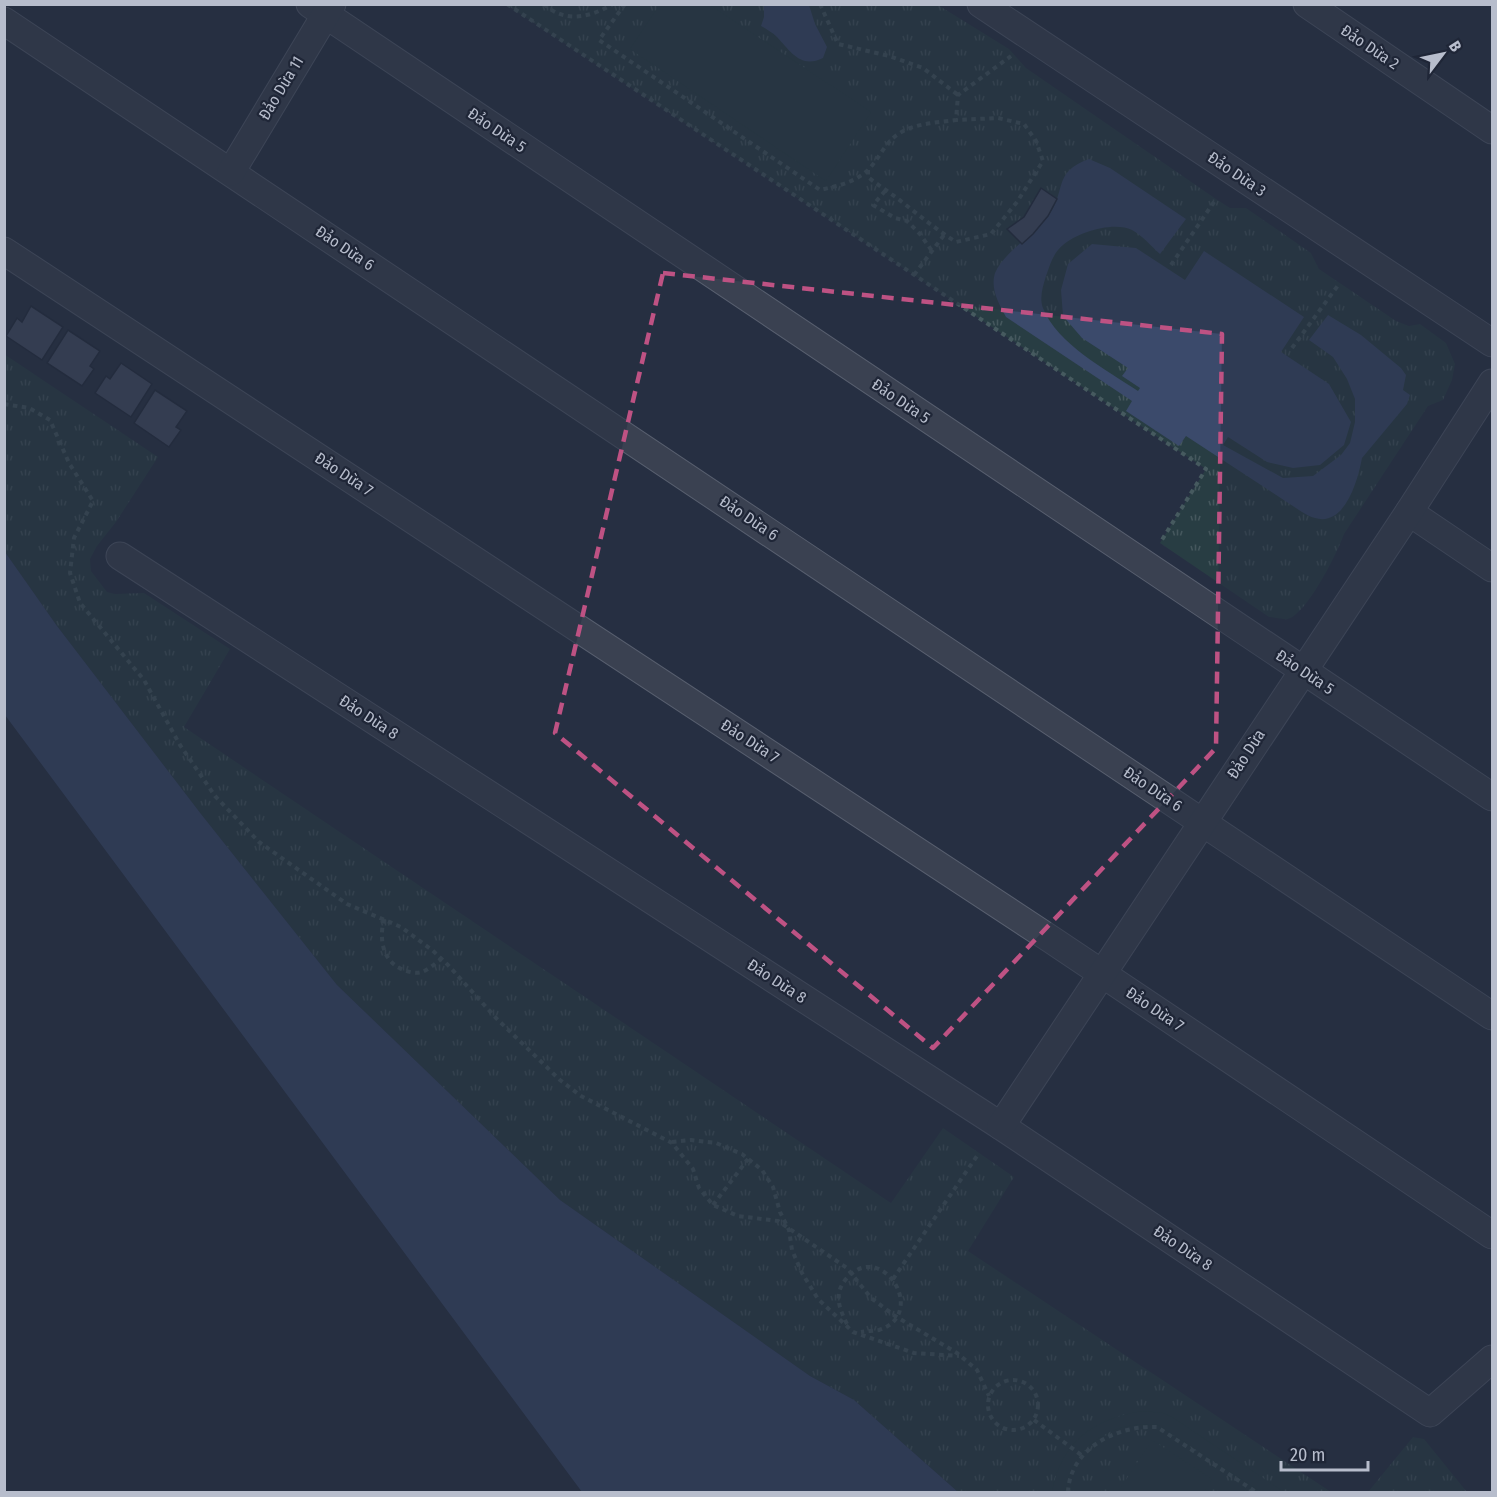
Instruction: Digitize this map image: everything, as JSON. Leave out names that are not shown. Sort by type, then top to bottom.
[{"type":"street","name":"Đảo Dừa 3","points":[[981,4],[1492,343]]},
{"type":"street","name":"Đảo Dừa 2","points":[[1307,4],[1492,130]]},
{"type":"street","name":"Đảo Dừa 11","points":[[231,172],[322,8]]},
{"type":"street","name":"Đảo Dừa 5","points":[[322,8],[1492,797]]},
{"type":"street","name":"Đảo Dừa 6","points":[[4,21],[1492,1016]]},
{"type":"street","name":"Đảo Dừa 7","points":[[4,251],[1102,973],[1492,1234]]},
{"type":"street","name":"Đảo Dừa","points":[[1001,1126],[1409,512],[1492,383]]},
{"type":"street","points":[[1409,512],[1492,568]]},
{"type":"street","name":"Đảo Dừa 8","points":[[120,556],[1001,1126],[1430,1413],[1492,1359]]},
{"type":"path","points":[[507,4],[1206,469],[1160,543]]},
{"type":"path","points":[[544,4],[551,11],[585,17],[613,4]]},
{"type":"path","points":[[625,4],[599,40],[820,190],[846,185],[868,170],[894,136],[919,125],[956,120],[998,118],[1024,124],[1036,141],[1044,161],[1017,202],[991,234],[956,242],[885,191],[868,177],[868,170]]},
{"type":"path","points":[[820,4],[838,44],[889,56],[923,68],[958,95]]},
{"type":"path","points":[[956,120],[958,95],[1014,54]]},
{"type":"path","points":[[885,191],[873,205],[895,218],[907,221],[932,251]]},
{"type":"path","points":[[1171,265],[1216,199]]},
{"type":"path","points":[[914,275],[944,235]]},
{"type":"path","points":[[1292,348],[1339,284]]},
{"type":"path","points":[[4,404],[30,408],[50,420],[69,464],[93,501],[74,538],[70,573],[80,603],[144,680],[180,745],[215,796],[259,842],[347,904],[401,927],[441,959],[496,1018],[560,1080],[581,1096],[672,1143],[693,1169],[699,1188],[713,1205],[738,1216],[778,1221],[847,1268],[872,1298],[896,1317],[960,1356],[977,1370],[989,1396]]},
{"type":"path","points":[[384,919],[380,935],[384,950],[394,967],[410,973],[423,972],[441,959]]},
{"type":"path","points":[[672,1143],[691,1140],[716,1143],[748,1159],[762,1170],[773,1187],[780,1212],[789,1230],[792,1250],[813,1290],[818,1299],[849,1328],[914,1353],[960,1356]]},
{"type":"path","points":[[893,1279],[979,1153]]},
{"type":"path","points":[[713,1205],[748,1159]]},
{"type":"path","points":[[849,1328],[840,1309],[839,1290],[851,1273],[868,1268],[886,1272],[899,1288],[900,1308],[896,1317],[880,1329],[857,1333]]},
{"type":"path","points":[[1016,1379],[1032,1387],[1039,1403],[1034,1420],[1020,1429],[1005,1429],[992,1419],[988,1412],[989,1396],[993,1389],[999,1383],[1016,1379]]},
{"type":"path","points":[[1034,1420],[1084,1457]]},
{"type":"path","points":[[1068,1492],[1075,1470],[1102,1439],[1131,1429],[1157,1427],[1257,1492]]},
{"type":"highlighted area","points":[[663,273],[1222,334],[1216,748],[933,1048],[555,733]]},
{"type":"green space","points":[[660,4],[710,5],[871,112],[826,181],[630,49]]},
{"type":"green space","points":[[507,5],[938,5],[1009,49],[1026,68],[1216,199],[1230,208],[1246,208],[1311,253],[1319,269],[1396,321],[1409,326],[1420,324],[1446,343],[1455,364],[1452,380],[1443,400],[1428,406],[1344,534],[1329,567],[1304,606],[1296,615],[1288,619],[1269,617],[1160,543],[1206,469]]},
{"type":"green space","points":[[4,354],[158,457],[116,522],[97,546],[90,559],[91,571],[107,592],[144,593],[230,649],[184,727],[891,1203],[943,1128],[1014,1177],[968,1251],[1331,1492],[958,1492],[854,1400],[810,1376],[560,1200],[337,985],[201,814],[57,626],[5,552]]},
{"type":"green space","points":[[1142,1411],[1163,1413],[1172,1417],[1284,1492],[1261,1492],[1158,1425],[1141,1424],[1110,1432],[1097,1439],[1085,1449],[1076,1462],[1065,1492],[1052,1492],[1056,1474],[1063,1459],[1082,1436],[1109,1420]]},
{"type":"green space","points":[[1413,1437],[1424,1439],[1467,1492],[1368,1492]]},
{"type":"green space","points":[[1152,1440],[1212,1479],[1204,1492],[1118,1492]]},
{"type":"water","points":[[764,5],[809,5],[815,24],[827,47],[823,58],[815,61],[802,60],[761,26]]},
{"type":"water","points":[[1089,159],[1110,168],[1186,219],[1160,254],[1132,230],[1106,227],[1070,240],[1054,255],[1043,288],[1041,300],[1043,308],[1059,333],[1098,365],[1138,391],[1140,388],[1122,376],[1128,368],[1082,338],[1063,316],[1061,290],[1068,264],[1092,244],[1136,248],[1185,280],[1204,251],[1304,317],[1281,352],[1329,384],[1351,422],[1344,445],[1320,465],[1293,468],[1267,462],[1228,437],[1223,445],[1283,478],[1313,476],[1341,455],[1350,443],[1355,422],[1355,399],[1347,379],[1333,357],[1309,340],[1328,315],[1361,335],[1401,368],[1406,375],[1403,390],[1410,395],[1407,404],[1362,458],[1348,500],[1334,516],[1325,519],[1315,518],[1302,512],[1186,436],[1179,446],[1126,411],[1132,401],[1006,317],[994,291],[995,273],[1005,258],[1048,216],[1054,207],[1065,176],[1077,164]]},
{"type":"water","points":[[5,552],[57,626],[201,814],[337,985],[560,1200],[810,1376],[854,1400],[958,1492],[582,1492],[5,715]]},
{"type":"building","points":[[1041,188],[1057,199],[1048,216],[1022,244],[1007,229],[1024,217]]},
{"type":"building","points":[[31,306],[63,327],[42,360],[6,336],[17,318],[22,322]]},
{"type":"building","points":[[68,330],[100,351],[90,366],[94,369],[82,386],[47,363]]},
{"type":"building","points":[[121,363],[152,384],[131,417],[95,393],[106,376],[110,379]]},
{"type":"building","points":[[155,390],[187,411],[176,427],[181,430],[169,447],[134,423]]}]
